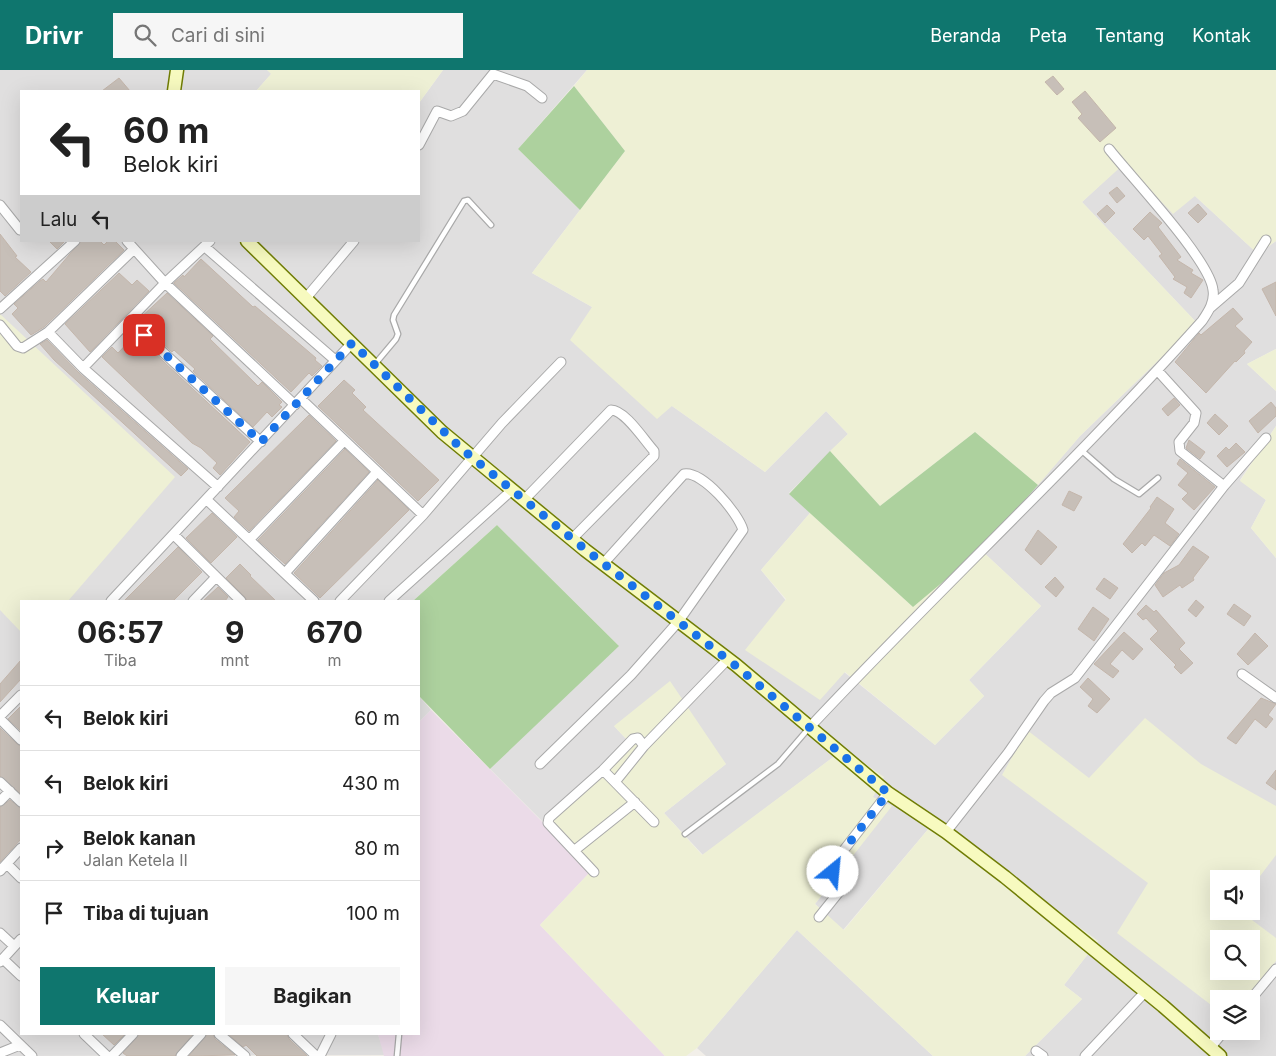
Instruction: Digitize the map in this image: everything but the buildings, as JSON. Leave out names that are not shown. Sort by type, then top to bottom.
[{"type":"street","points":[[174,90],[177,70]]},
{"type":"street","points":[[420,143],[437,112],[451,116],[463,111],[493,74],[527,86],[542,98]]},
{"type":"street","points":[[1108,149],[1199,258],[1214,290],[1210,308]]},
{"type":"street","points":[[0,206],[20,230]]},
{"type":"street","points":[[809,728],[891,640],[1037,497],[1202,321],[1210,308],[1239,283],[1266,240]]},
{"type":"street","points":[[0,309],[74,242]]},
{"type":"street","points":[[128,242],[165,283],[344,441],[423,515]]},
{"type":"street","points":[[248,242],[442,432],[603,564],[728,659],[888,793],[946,832],[1146,991],[1216,1051]]},
{"type":"street","points":[[306,298],[353,242]]},
{"type":"street","points":[[83,368],[130,322],[165,283],[207,244],[335,360]]},
{"type":"street","points":[[0,325],[17,346],[23,348],[48,332],[134,249]]},
{"type":"street","points":[[130,322],[261,442]]},
{"type":"street","points":[[48,332],[83,368],[218,487]]},
{"type":"street","points":[[112,600],[352,343]]},
{"type":"street","points":[[341,600],[423,515],[474,458],[502,423],[561,362]]},
{"type":"street","points":[[1157,370],[1196,413],[1194,423],[1179,442],[1180,451],[1224,486]]},
{"type":"street","points":[[524,500],[611,410],[617,410],[654,450],[654,456],[572,539]]},
{"type":"street","points":[[946,832],[1008,753],[1044,701],[1075,678],[1224,486],[1266,438]]},
{"type":"street","points":[[250,539],[344,441]]},
{"type":"street","points":[[286,573],[376,473]]},
{"type":"street","points":[[540,764],[631,675],[678,622],[743,530],[733,510],[698,476],[684,474],[603,564]]},
{"type":"street","points":[[390,600],[512,490]]},
{"type":"street","points":[[207,500],[313,600]]},
{"type":"street","points":[[174,535],[240,600]]},
{"type":"street","points":[[194,600],[216,577]]},
{"type":"street","points":[[614,782],[644,746],[728,659]]},
{"type":"street","points":[[1242,674],[1276,698]]},
{"type":"street","points":[[20,696],[0,718],[20,739]]},
{"type":"street","points":[[594,872],[548,820],[603,770],[633,739],[638,738],[644,746]]},
{"type":"street","points":[[603,770],[654,822]]},
{"type":"street","points":[[0,782],[20,801]]},
{"type":"street","points":[[0,801],[10,791]]},
{"type":"street","points":[[819,917],[841,887],[833,872],[833,864],[888,793]]},
{"type":"street","points":[[575,850],[635,802]]},
{"type":"street","points":[[0,871],[20,849]]},
{"type":"street","points":[[7,864],[20,877]]},
{"type":"street","points":[[0,933],[14,946]]},
{"type":"street","points":[[20,940],[2,961],[20,975]]},
{"type":"street","points":[[1258,990],[1276,969]]},
{"type":"street","points":[[1085,1056],[1146,991]]},
{"type":"street","points":[[0,1025],[32,1056]]},
{"type":"street","points":[[85,1035],[107,1056]]},
{"type":"street","points":[[112,1056],[132,1035]]},
{"type":"street","points":[[181,1056],[200,1035]]},
{"type":"street","points":[[220,1035],[245,1056]]},
{"type":"street","points":[[294,1035],[318,1056],[330,1035]]},
{"type":"street","points":[[0,1053],[20,1045]]},
{"type":"lane","points":[[374,365],[396,339],[398,334],[393,320],[394,315],[464,201],[468,200],[491,225]]},
{"type":"lane","points":[[1081,450],[1114,479],[1138,494],[1158,478]]},
{"type":"lane","points":[[686,834],[778,764],[809,728]]},
{"type":"lane","points":[[397,1056],[400,1035]]},
{"type":"shaded area","points":[[0,70],[267,70],[272,73],[257,90],[20,90],[20,242],[420,242],[420,102],[443,70],[587,70],[518,149],[580,210],[532,273],[592,307],[672,406],[765,472],[826,411],[848,434],[789,493],[810,513],[761,570],[844,672],[935,745],[984,696],[969,680],[1041,606],[981,550],[1080,436],[1197,323],[1082,202],[1125,162],[1195,196],[1258,254],[1276,241],[1276,349],[1247,364],[1276,391],[1276,426],[1240,480],[1266,500],[1251,528],[1276,558],[1276,1056],[1025,1056],[1082,999],[1064,985],[1098,941],[935,821],[843,930],[815,904],[891,806],[873,798],[844,749],[703,855],[664,813],[726,764],[614,726],[629,742],[548,827],[490,769],[618,645],[497,525],[414,600],[20,600],[20,1035],[378,1035],[385,1055],[0,1056]]},
{"type":"shaded area","points":[[420,697],[431,710],[420,721]]},
{"type":"shaded area","points":[[431,710],[591,871],[540,925],[665,1056],[384,1056],[378,1035],[420,1035],[420,721]]},
{"type":"shaded area","points":[[797,930],[933,1056],[706,1056],[697,1048]]},
{"type":"green space","points":[[267,70],[443,70],[420,102],[420,90],[257,90],[271,74]]},
{"type":"green space","points":[[587,70],[1276,70],[1276,241],[1258,254],[1195,196],[1173,214],[1125,163],[1082,202],[1197,323],[1080,436],[1038,485],[975,432],[880,506],[830,451],[848,434],[826,411],[765,472],[672,406],[657,419],[570,340],[592,307],[532,273],[625,151],[574,86]]},
{"type":"green space","points":[[574,86],[625,151],[580,210],[518,149]]},
{"type":"green space","points":[[0,314],[175,477],[69,600],[20,600],[20,631],[0,610]]},
{"type":"green space","points":[[1276,349],[1276,391],[1247,364]]},
{"type":"green space","points":[[1276,426],[1276,558],[1251,528],[1266,500],[1240,481]]},
{"type":"green space","points":[[975,432],[1038,485],[981,550],[913,607],[789,494],[830,451],[880,506]]},
{"type":"green space","points":[[810,513],[913,607],[981,550],[1041,606],[969,680],[984,696],[935,745],[845,672],[820,700],[745,650],[786,599],[761,570]]},
{"type":"green space","points":[[497,525],[619,646],[490,769],[420,697],[420,600],[414,600]]},
{"type":"green space","points":[[670,681],[726,764],[664,813],[702,855],[844,749],[884,777],[873,797],[892,806],[815,904],[844,930],[935,821],[1098,941],[1064,985],[1082,999],[1025,1056],[933,1056],[797,930],[697,1048],[686,1056],[665,1056],[540,925],[591,871],[548,827],[629,742],[614,726]]},
{"type":"green space","points":[[1145,718],[1201,764],[1276,806],[1276,855],[1260,876],[1260,870],[1210,870],[1210,920],[1252,920],[1276,938],[1276,961],[1252,990],[1210,990],[1210,1004],[1117,933],[1148,883],[1002,775],[1027,730],[1089,778]]},
{"type":"route","points":[[144,335],[261,442],[352,343],[442,432],[463,450],[586,550],[736,666],[888,793],[833,864],[833,872]]}]
